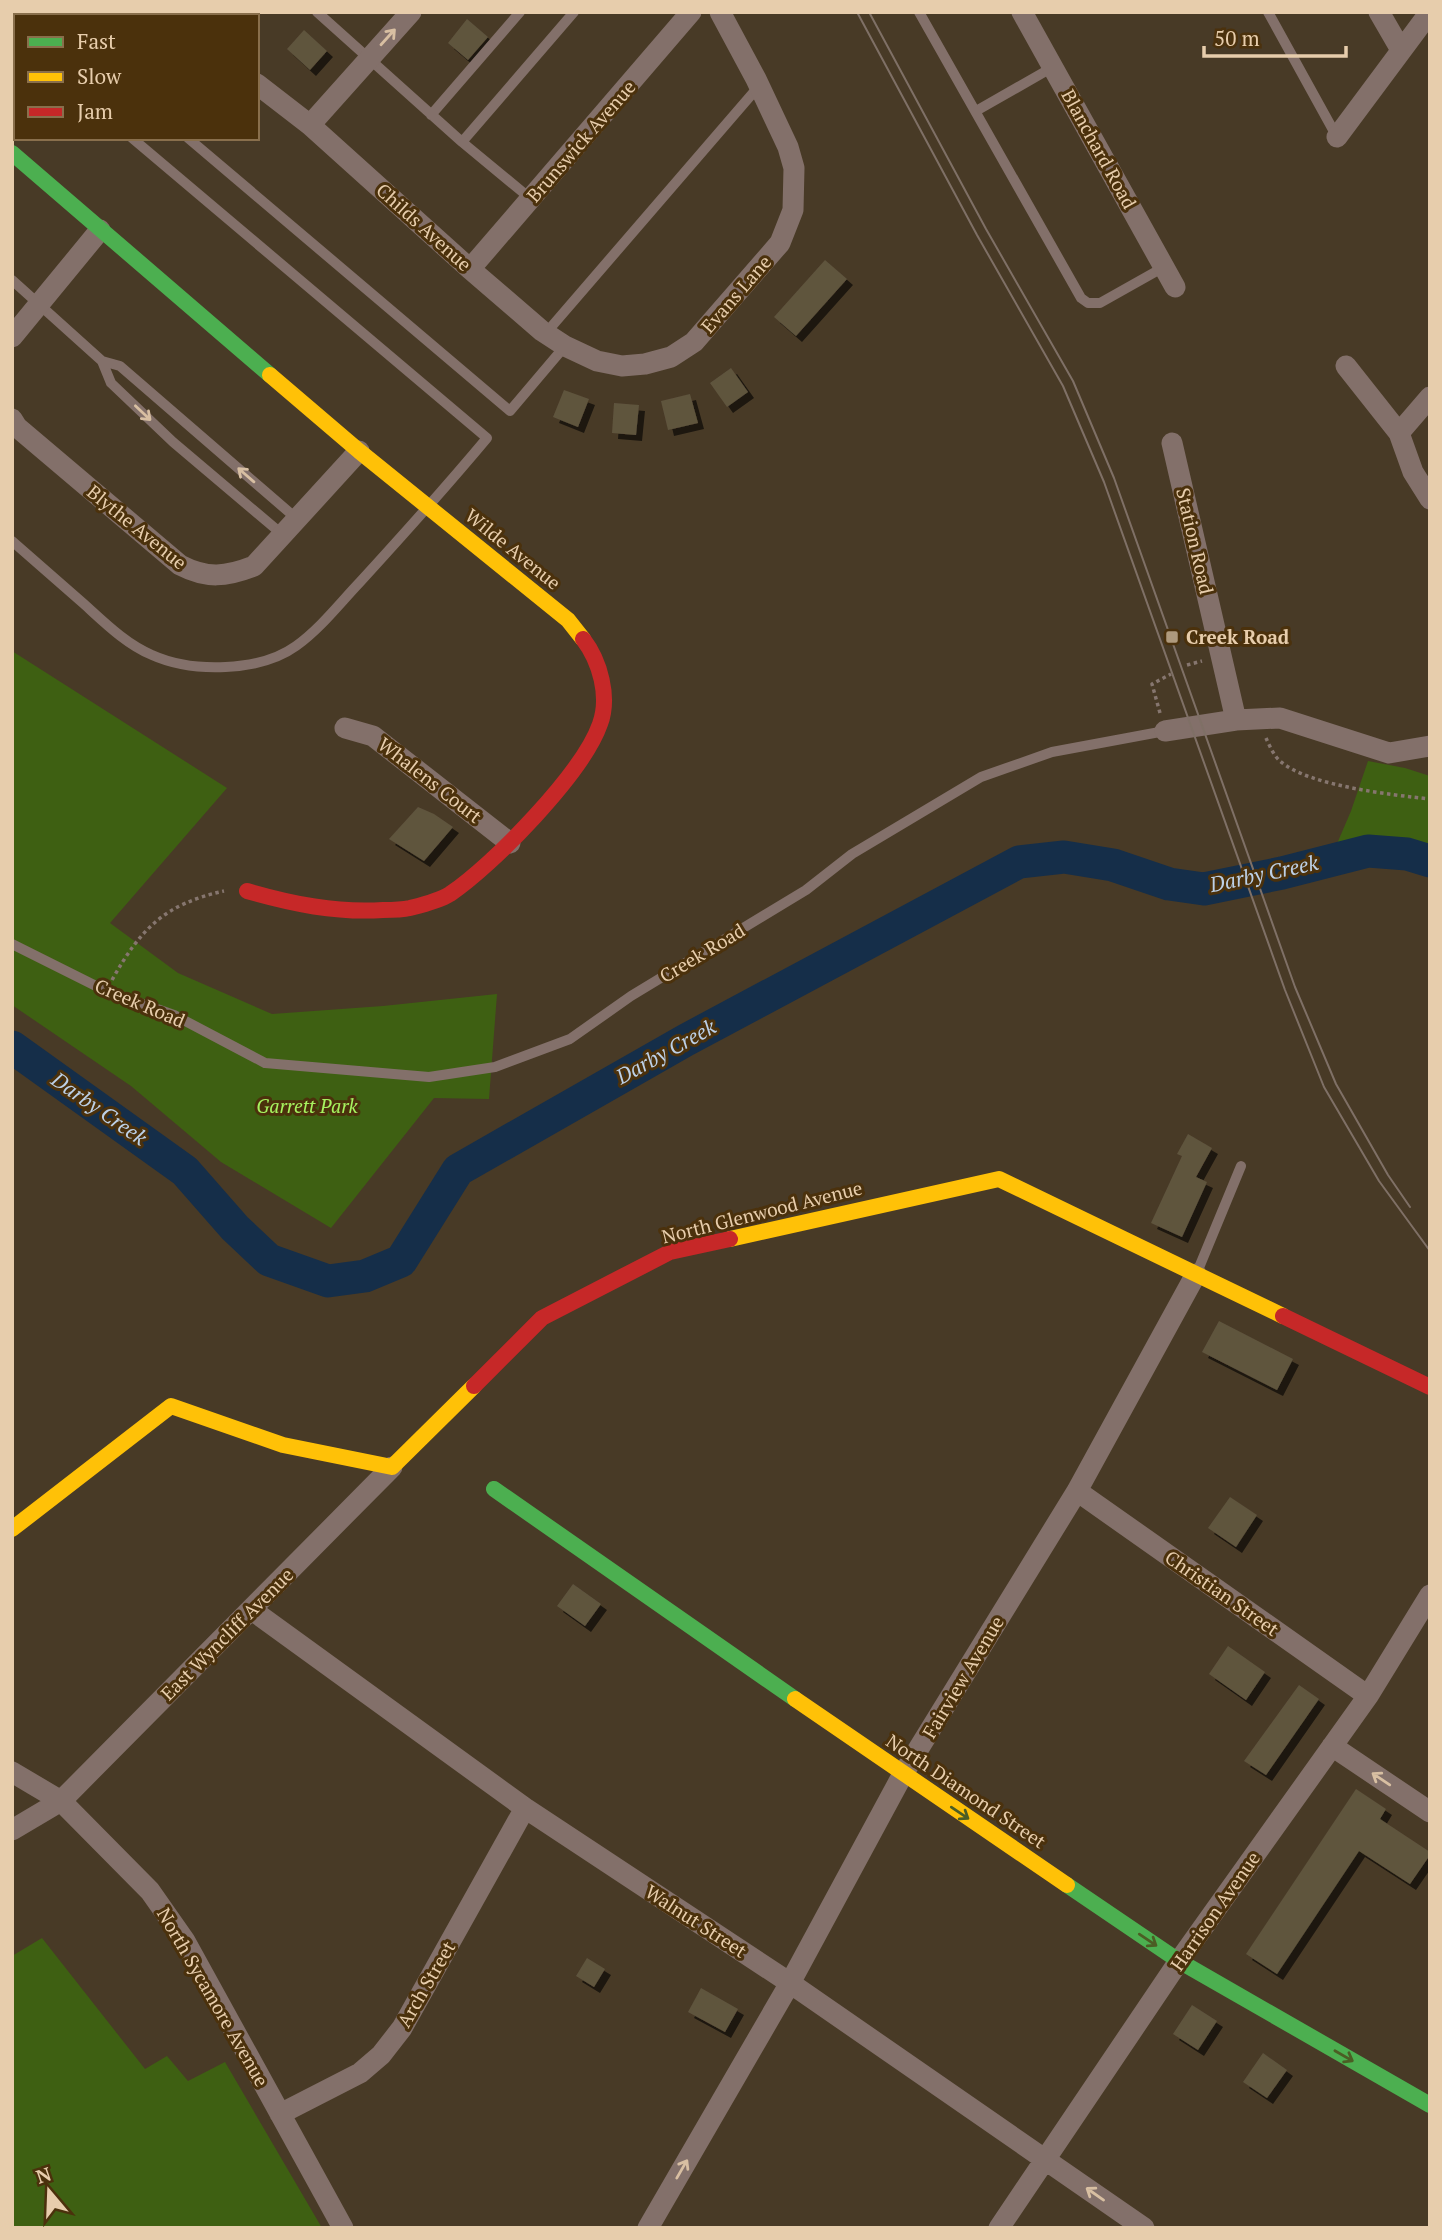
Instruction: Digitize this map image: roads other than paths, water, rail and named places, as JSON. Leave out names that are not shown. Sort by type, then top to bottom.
[{"type":"street","points":[[310,125],[411,12]]},
{"type":"street","name":"Brunswick Avenue","points":[[470,270],[691,12]]},
{"type":"street","name":"Evans Lane","points":[[597,361],[622,366],[645,364],[671,357],[694,342],[780,243],[793,210],[794,168],[788,147],[720,12]]},
{"type":"street","name":"Blanchard Road","points":[[1023,12],[1175,287]]},
{"type":"street","points":[[1379,12],[1401,50]]},
{"type":"street","points":[[1337,137],[1430,12]]},
{"type":"street","name":"Childs Avenue","points":[[259,86],[310,125],[470,270],[546,333],[565,346],[597,361]]},
{"type":"street","name":"Wilde Avenue","points":[[12,153],[359,451],[568,620],[590,648],[604,682],[601,723],[579,764],[510,843],[448,894],[407,909],[359,912],[297,905],[247,891]]},
{"type":"street","points":[[12,337],[100,230]]},
{"type":"street","points":[[1346,366],[1399,433],[1412,472],[1430,499]]},
{"type":"street","points":[[1399,433],[1430,397]]},
{"type":"street","name":"Blythe Avenue","points":[[12,419],[17,427],[180,565],[197,574],[235,574],[254,566],[359,451]]},
{"type":"street","name":"Station Road","points":[[1172,443],[1236,720]]},
{"type":"street","name":"Creek Road","points":[[1165,731],[1236,720],[1280,718],[1389,753],[1430,746]]},
{"type":"street","name":"Whalens Court","points":[[345,728],[373,736],[510,843]]},
{"type":"street","name":"North Glenwood Avenue","points":[[392,1467],[542,1318],[670,1252],[999,1179],[1430,1387]]},
{"type":"street","name":"Fairview Avenue","points":[[648,2228],[790,1983],[903,1774],[1077,1491],[1196,1274]]},
{"type":"street","points":[[12,1529],[171,1406],[284,1445],[392,1467]]},
{"type":"street","name":"East Wyncliff Avenue","points":[[12,1830],[61,1801],[392,1467]]},
{"type":"street","name":"North Diamond Street","points":[[494,1489],[903,1774],[1179,1961],[1430,2105]]},
{"type":"street","name":"Christian Street","points":[[1077,1491],[1368,1696]]},
{"type":"street","name":"Harrison Avenue","points":[[999,2228],[1179,1961],[1368,1696],[1430,1595]]},
{"type":"street","name":"Walnut Street","points":[[252,1610],[525,1808],[790,1983],[1144,2228]]},
{"type":"street","points":[[1332,1745],[1430,1812]]},
{"type":"street","name":"North Sycamore Avenue","points":[[12,1772],[61,1801],[150,1891],[185,1941],[343,2228]]},
{"type":"street","name":"Arch Street","points":[[280,2114],[360,2073],[388,2046],[402,2028],[525,1808]]},
{"type":"lane","points":[[317,12],[368,60],[531,199]]},
{"type":"lane","points":[[431,115],[520,12]]},
{"type":"lane","points":[[462,142],[574,12]]},
{"type":"lane","points":[[919,12],[1081,299],[1088,303],[1100,303],[1164,267]]},
{"type":"lane","points":[[1268,12],[1337,137]]},
{"type":"lane","points":[[976,111],[1053,67]]},
{"type":"lane","points":[[546,333],[759,86]]},
{"type":"lane","points":[[12,541],[130,643],[154,656],[184,664],[232,667],[255,663],[296,647],[429,508],[487,438],[134,140]]},
{"type":"lane","points":[[190,140],[510,411],[565,346]]},
{"type":"lane","points":[[12,280],[102,361],[111,383],[173,442],[290,527]]},
{"type":"lane","points":[[102,361],[120,366],[290,527]]},
{"type":"lane","name":"Creek Road","points":[[12,944],[106,991],[174,1015],[265,1063],[429,1077],[495,1067],[570,1039],[631,996],[806,890],[852,854],[981,777],[1052,752],[1165,731]]},
{"type":"lane","points":[[1196,1274],[1241,1166]]},
{"type":"waterway","name":"Darby Creek","points":[[12,1047],[185,1171],[235,1228],[269,1260],[328,1281],[365,1276],[401,1261],[458,1170],[686,1040],[1019,862],[1064,857],[1113,865],[1169,884],[1204,889],[1368,851],[1407,854],[1430,861]]},
{"type":"tram line","points":[[857,12],[977,235],[1063,386],[1104,482],[1285,990],[1324,1087],[1379,1181],[1430,1251]]},
{"type":"tram line","points":[[869,12],[986,229],[1073,381],[1114,478],[1295,987],[1336,1084],[1388,1175],[1410,1207]]},
{"type":"place","name":"Creek Road","points":[[1172,637]]},
{"type":"park label","name":"Garrett Park","points":[[307,1106]]}]
